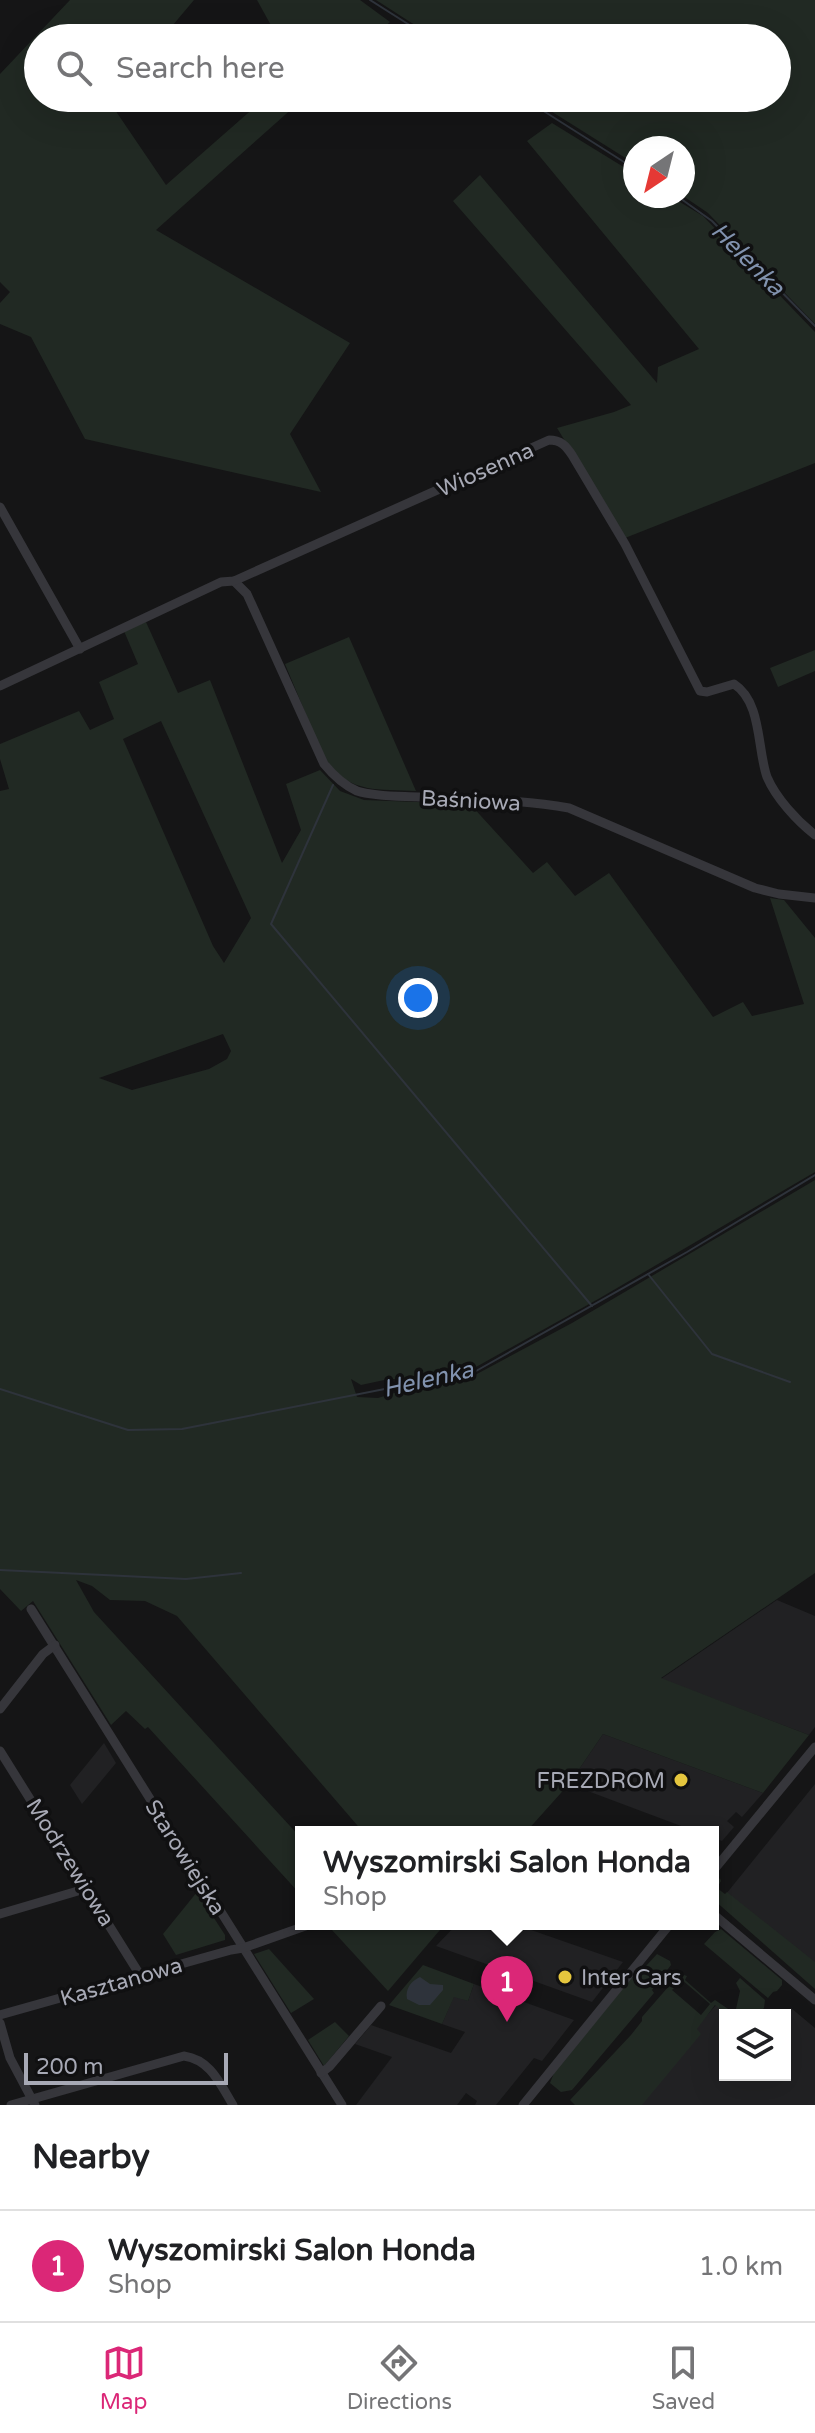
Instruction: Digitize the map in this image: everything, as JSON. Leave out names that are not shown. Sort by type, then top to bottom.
[{"type":"street","name":"Wiosenna","points":[[0,686],[221,582],[234,581],[549,440],[556,440],[567,446],[625,544],[700,691],[734,684],[740,688],[760,735],[767,777],[786,806],[815,835]]},
{"type":"street","points":[[0,507],[80,649]]},
{"type":"street","name":"Baśniowa","points":[[234,581],[247,594],[324,764],[349,787],[360,792],[394,796],[569,808],[755,888],[815,898]]},
{"type":"street","name":"Starowiejska","points":[[31,1609],[342,2105]]},
{"type":"street","points":[[0,1709],[43,1654],[55,1645]]},
{"type":"street","points":[[719,1864],[815,1747]]},
{"type":"street","name":"Modrzewiowa","points":[[0,1751],[140,1975]]},
{"type":"street","points":[[0,1914],[88,1888]]},
{"type":"street","points":[[719,1919],[815,2000]]},
{"type":"street","name":"Kasztanowa","points":[[0,2015],[243,1948],[295,1930]]},
{"type":"street","points":[[523,2105],[665,1930]]},
{"type":"street","points":[[321,2073],[381,2006]]},
{"type":"street","points":[[0,2023],[10,2058],[34,2102]]},
{"type":"street","points":[[11,2105],[34,2102],[184,2056],[205,2063],[233,2105]]},
{"type":"shaded area","points":[[70,0],[194,0],[174,24],[47,24]]},
{"type":"shaded area","points":[[257,0],[360,0],[390,22],[388,24],[270,24]]},
{"type":"shaded area","points":[[376,0],[815,0],[815,324],[708,213],[695,204],[695,136],[623,136],[623,156],[552,112],[791,112],[791,24],[413,24]]},
{"type":"shaded area","points":[[24,49],[24,112],[116,112],[166,185],[249,112],[288,112],[156,230],[350,343],[290,434],[321,492],[85,439],[31,337],[0,324],[0,303],[10,292],[0,282],[0,74]]},
{"type":"shaded area","points":[[552,123],[623,167],[623,208],[690,208],[703,216],[815,332],[815,463],[625,538],[557,428],[631,405],[453,201],[480,175],[657,383],[658,367],[699,349],[527,141]]},
{"type":"shaded area","points":[[146,622],[178,693],[210,680],[282,863],[301,830],[286,784],[320,770],[340,791],[364,800],[470,804],[533,873],[547,862],[575,896],[609,873],[713,1017],[743,1002],[752,1016],[804,1004],[770,898],[784,900],[815,938],[815,1172],[476,1367],[444,1371],[417,1379],[389,1379],[361,1385],[351,1379],[357,1397],[378,1398],[475,1375],[572,1323],[815,1180],[815,1573],[661,1678],[809,1735],[763,1793],[603,1734],[569,1784],[531,1826],[358,1826],[177,1616],[145,1601],[110,1600],[92,1586],[76,1580],[94,1612],[295,1831],[295,1888],[148,1727],[145,1729],[126,1711],[111,1725],[33,1601],[21,1611],[0,1589],[0,791],[9,789],[0,759],[0,744],[79,711],[90,730],[114,719],[99,682],[138,664],[124,631]],"holes":[[[161,721],[251,918],[224,963],[213,946],[123,739]],[[223,1034],[231,1051],[227,1059],[209,1069],[132,1090],[99,1078]]]},
{"type":"shaded area","points":[[349,637],[416,791],[366,788],[345,779],[325,760],[285,664]]},
{"type":"shaded area","points":[[815,650],[815,671],[778,687],[770,668]]},
{"type":"shaded area","points":[[777,1600],[815,1616],[815,1727],[809,1735],[661,1679]]},
{"type":"shaded area","points":[[603,1734],[763,1793],[742,1817],[736,1812],[727,1821],[734,1827],[722,1841],[719,1840],[719,1826],[681,1826],[569,1784]]},
{"type":"shaded area","points":[[104,1743],[116,1763],[82,1804],[70,1785]]},
{"type":"shaded area","points":[[815,1784],[815,1969],[726,1894]]},
{"type":"shaded area","points":[[719,1890],[725,1894],[727,1892],[815,1962],[815,1989],[719,1904]]},
{"type":"shaded area","points":[[197,1892],[225,1935],[225,1940],[176,1955],[163,1934]]},
{"type":"shaded area","points":[[721,1929],[782,1980],[777,1991],[768,1998],[704,1944]]},
{"type":"shaded area","points":[[332,1930],[440,1930],[388,1991]]},
{"type":"shaded area","points":[[451,1930],[531,1930],[623,1962],[592,2002],[436,1946]]},
{"type":"shaded area","points":[[269,1949],[314,1999],[291,2013],[254,1954]]},
{"type":"shaded area","points":[[657,1954],[670,1961],[671,1965],[652,1990],[654,1993],[572,2090],[561,2092],[550,2083],[554,2073],[632,1977],[635,1978]]},
{"type":"shaded area","points":[[423,1965],[474,1984],[468,2001],[454,1997],[442,2024],[389,2005]]},
{"type":"shaded area","points":[[687,1976],[685,1980],[711,2003],[715,2000],[728,2009],[715,2005],[697,2029],[701,2034],[642,2105],[575,2105],[570,2100],[631,2035],[669,1986],[675,1987],[672,1990],[701,2015],[710,2004],[681,1979]]},
{"type":"shaded area","points":[[420,1977],[430,1984],[443,1985],[443,1990],[430,2005],[419,2005],[407,1999],[409,1986]]},
{"type":"shaded area","points":[[740,1978],[765,2000],[764,2008],[736,2009],[740,1991],[736,1983]]},
{"type":"shaded area","points":[[474,1984],[574,2020],[542,2061],[534,2058],[496,2105],[475,2105],[477,2101],[466,2093],[457,2105],[356,2105],[392,2057],[355,2044],[371,2025],[451,2053],[465,2032],[442,2024],[454,1996],[468,2001]]},
{"type":"shaded area","points":[[716,2005],[721,2009],[719,2081],[791,2081],[791,2008],[815,2028],[815,2105],[628,2105]]},
{"type":"shaded area","points":[[335,2022],[349,2036],[324,2066],[308,2040]]},
{"type":"waterway","name":"Helenka","points":[[370,0],[408,24]]},
{"type":"waterway","name":"Helenka","points":[[545,112],[623,161]]},
{"type":"waterway","name":"Helenka","points":[[694,208],[712,221],[815,326]]},
{"type":"waterway","points":[[333,785],[271,924],[592,1306]]},
{"type":"waterway","name":"Helenka","points":[[0,1389],[128,1430],[182,1429],[476,1371],[687,1252],[815,1175]]},
{"type":"waterway","points":[[648,1274],[712,1354],[790,1382]]},
{"type":"waterway","points":[[0,1570],[186,1579],[241,1573]]},
{"type":"place","name":"FREZDROM","points":[[681,1780]]},
{"type":"place","name":"Inter Cars","points":[[565,1977]]},
{"type":"place","name":"Wyszomirski Salon Honda","points":[[507,2022]]}]
